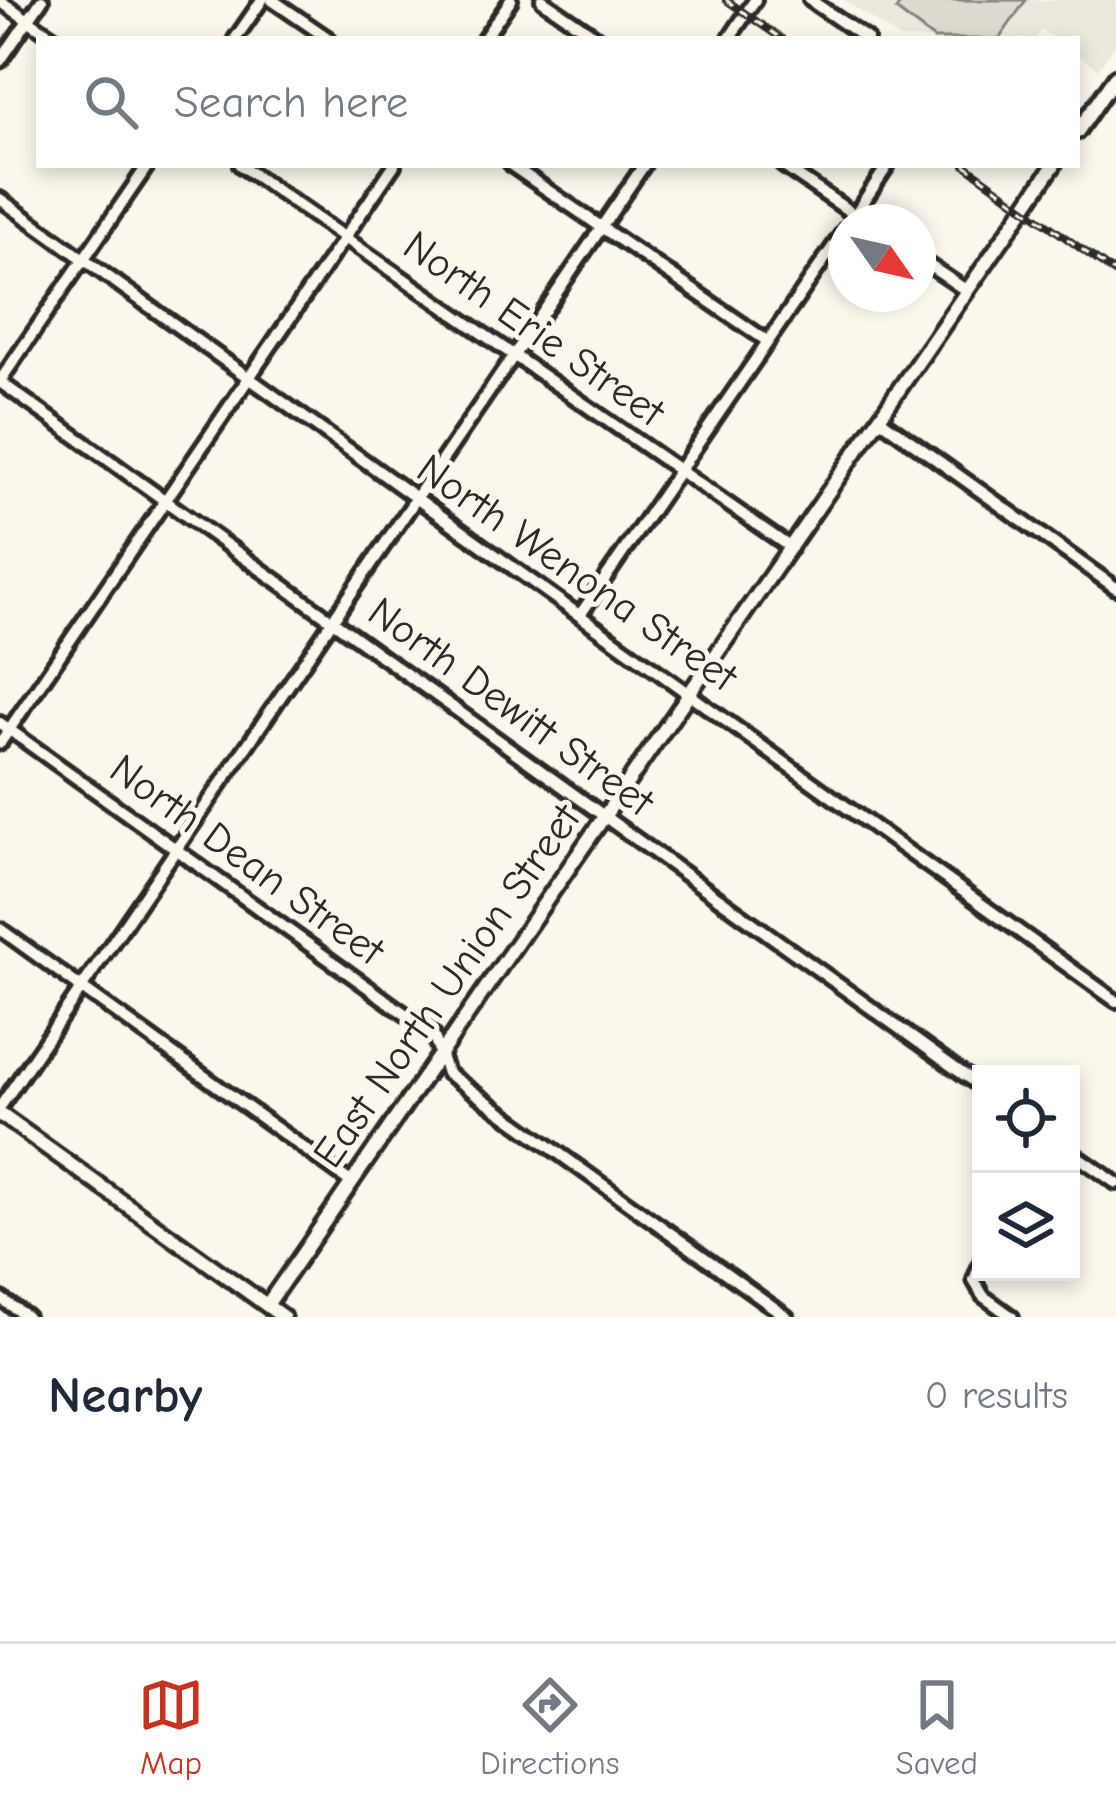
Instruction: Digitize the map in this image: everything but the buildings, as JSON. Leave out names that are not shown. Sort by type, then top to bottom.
[{"type":"street","points":[[0,61],[42,0]]},
{"type":"street","points":[[237,36],[262,0]]},
{"type":"street","points":[[272,0],[325,36]]},
{"type":"street","points":[[486,36],[511,0]]},
{"type":"street","points":[[542,0],[595,36]]},
{"type":"street","points":[[731,36],[755,0]]},
{"type":"street","points":[[810,0],[863,36]]},
{"type":"street","points":[[0,1],[52,36]]},
{"type":"street","points":[[1080,128],[1116,76]]},
{"type":"street","points":[[0,382],[146,168]]},
{"type":"street","name":"North Erie Street","points":[[244,168],[791,548]]},
{"type":"street","points":[[0,743],[4,727],[166,500],[392,168]]},
{"type":"street","points":[[515,168],[767,341]]},
{"type":"street","points":[[283,1317],[263,1311],[0,1111],[642,168]]},
{"type":"street","points":[[786,168],[831,204]]},
{"type":"street","points":[[865,204],[886,168]]},
{"type":"street","name":"East North Union Street","points":[[263,1311],[1051,168]]},
{"type":"street","name":"North Wenona Street","points":[[0,199],[1116,1001]]},
{"type":"street","points":[[580,614],[828,258]]},
{"type":"street","points":[[936,270],[967,291]]},
{"type":"street","name":"North Dewitt Street","points":[[0,382],[972,1081]]},
{"type":"street","points":[[881,420],[1116,588]]},
{"type":"street","name":"North Dean Street","points":[[4,727],[433,1034],[448,1072],[787,1317]]},
{"type":"street","points":[[0,929],[352,1183]]},
{"type":"street","points":[[1080,1158],[1116,1184]]},
{"type":"street","points":[[974,1281],[1012,1317]]},
{"type":"street","points":[[0,1298],[27,1317]]},
{"type":"shaded area","points":[[844,0],[1116,0],[1116,43],[1098,69],[1080,56],[1080,36],[1051,36],[1042,30],[1037,36],[896,36]]},
{"type":"shaded area","points":[[902,0],[1026,0],[1001,36],[930,36],[896,10]]},
{"type":"railway","points":[[726,0],[778,36]]},
{"type":"railway","points":[[969,168],[1116,274]]}]
